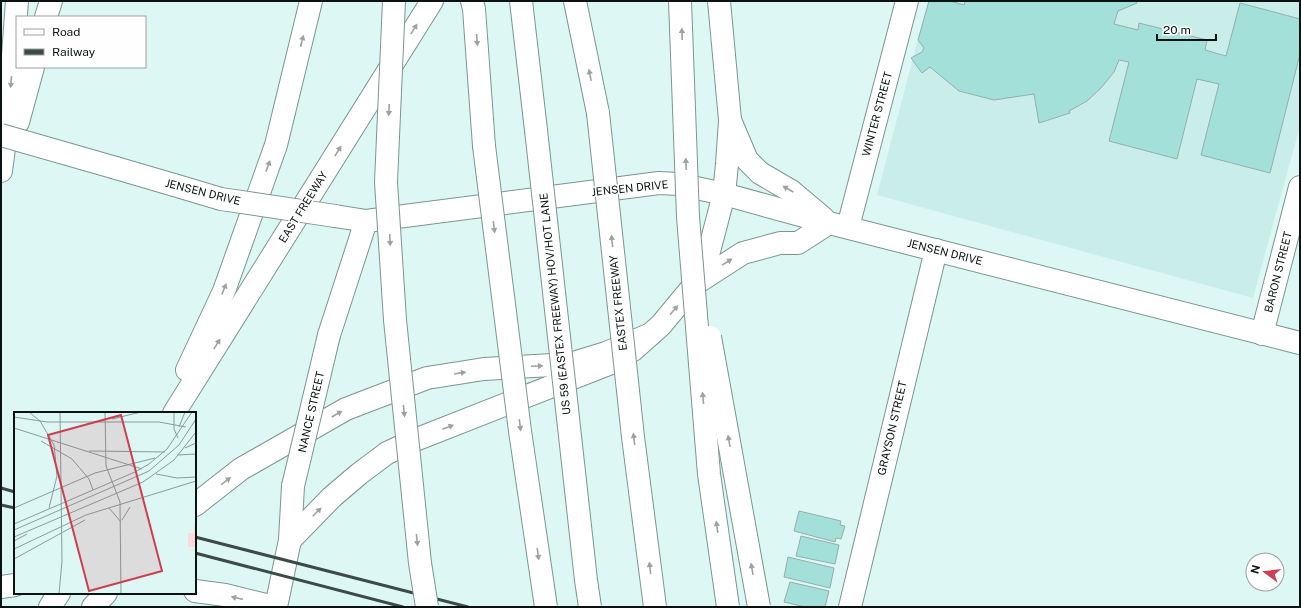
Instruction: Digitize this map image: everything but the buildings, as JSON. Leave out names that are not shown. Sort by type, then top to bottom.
[{"type":"main road","points":[[1,172],[9,110],[17,1]]},
{"type":"main road","points":[[46,16],[50,1]]},
{"type":"main road","points":[[167,412],[224,291],[276,145],[311,1]]},
{"type":"main road","points":[[394,1],[387,189],[395,320],[420,563],[427,607]]},
{"type":"main road","name":"EAST FREEWAY","points":[[175,412],[432,1]]},
{"type":"main road","points":[[472,1],[474,9],[484,146],[520,431],[546,607]]},
{"type":"main road","name":"US 59 (EASTEX FREEWAY) HOV/HOT LANE","points":[[521,1],[590,607]]},
{"type":"main road","name":"EASTEX FREEWAY","points":[[575,1],[598,113],[633,437],[655,607]]},
{"type":"main road","points":[[680,1],[688,217],[709,474],[728,607]]},
{"type":"main road","points":[[290,540],[332,497],[387,453],[415,440],[611,363],[633,350],[652,334],[695,284],[707,259],[724,194],[730,120],[720,1]]},
{"type":"main road","name":"WINTER STREET","points":[[838,225],[907,1]]},
{"type":"main road","points":[[1,183],[33,68]]},
{"type":"main road","points":[[695,284],[743,253],[780,243],[798,243],[838,225],[791,191],[760,173],[747,160],[730,120]]},
{"type":"main road","name":"JENSEN DRIVE","points":[[1,135],[222,199],[366,221],[659,184],[678,184],[724,194],[838,225],[1300,343]]},
{"type":"main road","name":"BARON STREET","points":[[1262,334],[1300,187]]},
{"type":"main road","points":[[688,217],[759,607]]},
{"type":"main road","name":"NANCE STREET","points":[[275,607],[290,540],[293,486],[329,335],[366,221]]},
{"type":"main road","name":"GRAYSON STREET","points":[[850,607],[936,250]]},
{"type":"main road","points":[[196,504],[241,469],[346,408],[427,378],[484,369],[570,364],[606,353],[652,334]]},
{"type":"main road","points":[[1,587],[14,586]]},
{"type":"main road","points":[[196,591],[225,595],[275,607]]},
{"type":"main road","points":[[50,607],[58,594]]},
{"type":"main road","points":[[93,607],[105,594]]},
{"type":"shaded area","points":[[928,1],[1300,1],[1300,126],[1253,298],[877,195]]},
{"type":"railway","points":[[1,488],[14,492]]},
{"type":"railway","points":[[1,505],[14,508]]},
{"type":"railway","points":[[196,537],[468,607]]},
{"type":"railway","points":[[196,553],[403,607]]}]
